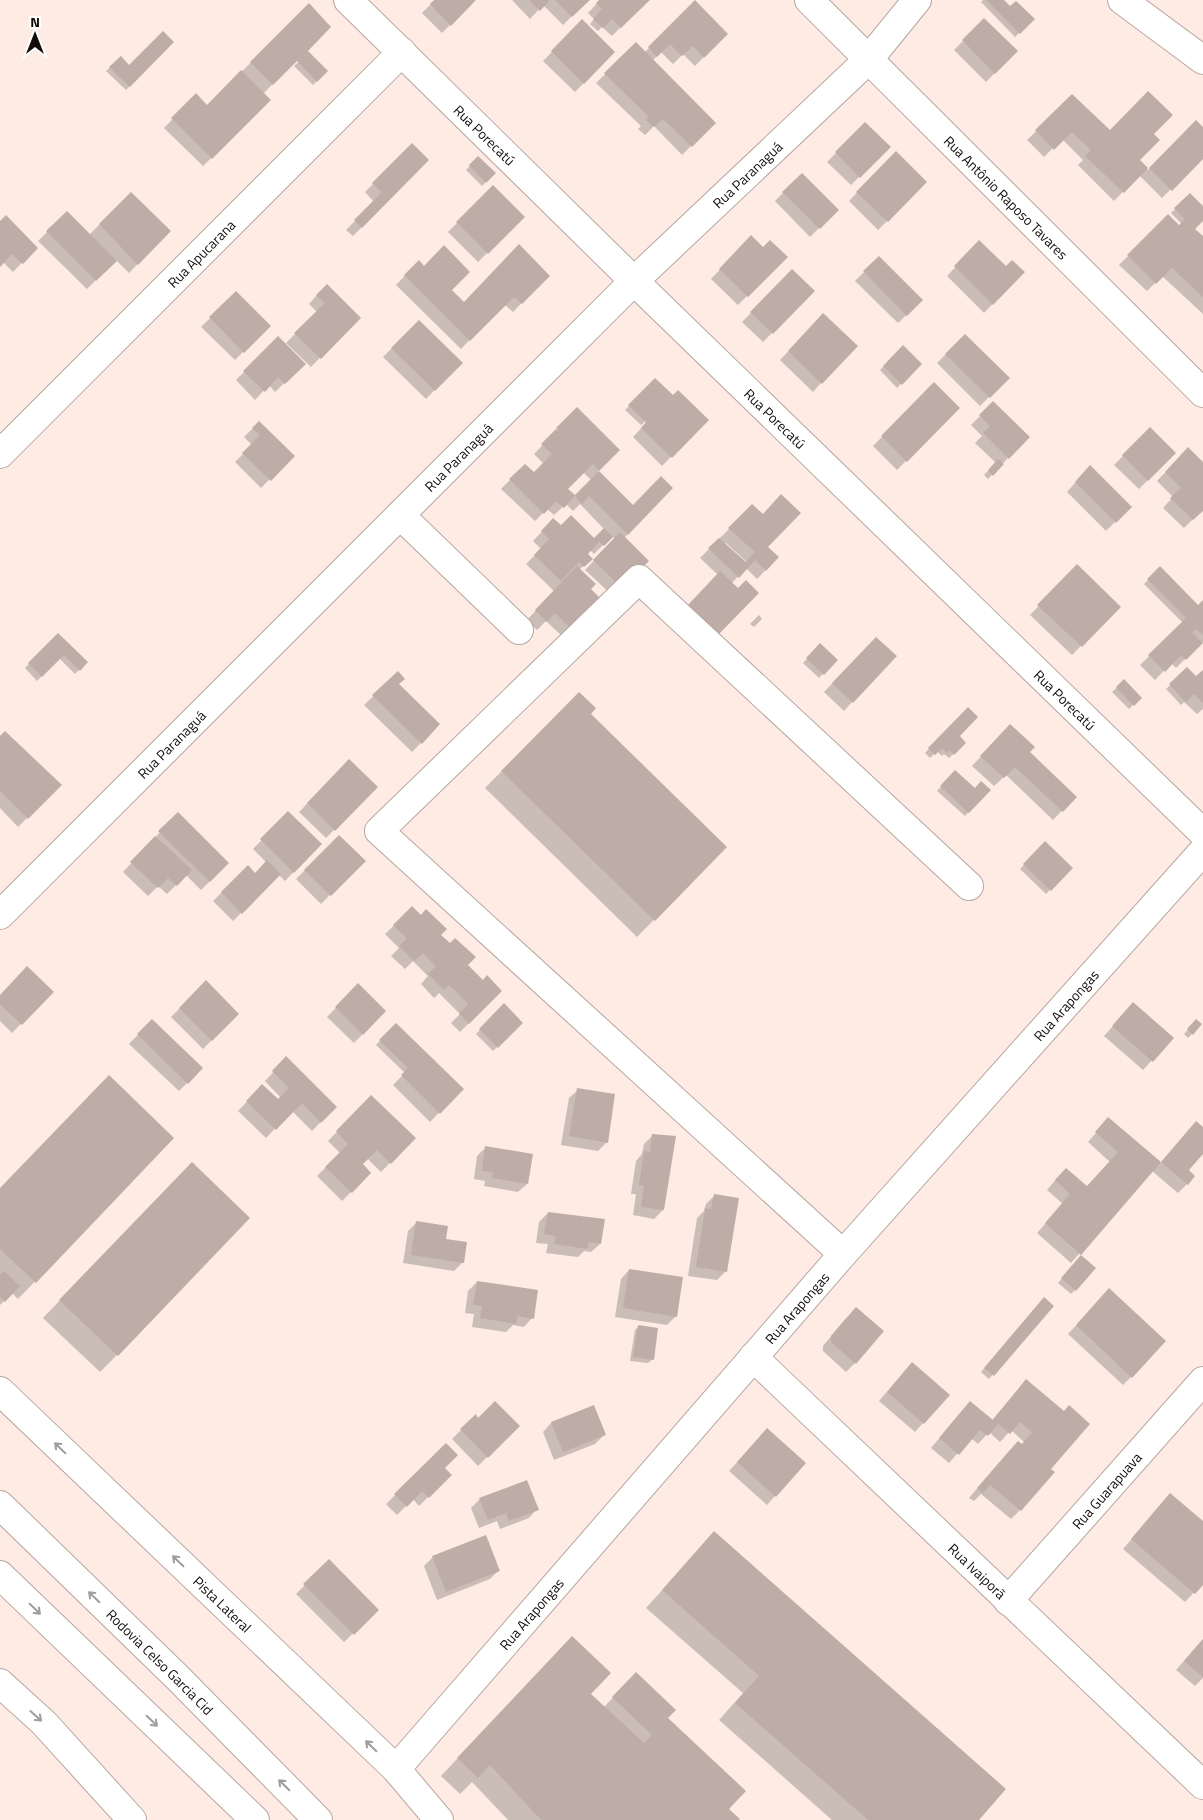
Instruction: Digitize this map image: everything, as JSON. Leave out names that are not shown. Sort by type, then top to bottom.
[{"type":"main road","name":"Rua Porecatú","points":[[348,0],[634,281],[1203,833]]},
{"type":"main road","name":"Rua Antônio Raposo Tavares","points":[[808,0],[1203,394]]},
{"type":"main road","name":"Rua Paranaguá","points":[[0,915],[634,281],[869,59],[917,0]]},
{"type":"main road","points":[[1122,0],[1203,60]]},
{"type":"main road","name":"Rua Apucarana","points":[[0,454],[402,52]]},
{"type":"main road","points":[[400,515],[519,630]]},
{"type":"main road","points":[[844,1254],[379,831],[639,579],[969,886]]},
{"type":"main road","name":"Rua Arapongas","points":[[396,1769],[844,1254],[1203,851]]},
{"type":"main road","name":"Rua Ivaiporã","points":[[753,1358],[1203,1785]]},
{"type":"main road","name":"Rua Guarapuava","points":[[1008,1601],[1203,1380]]},
{"type":"main road","name":"Pista Lateral","points":[[0,1391],[396,1769],[439,1820]]},
{"type":"main road","name":"Rodovia Celso Garcia Cid","points":[[0,1505],[177,1677],[318,1820]]},
{"type":"main road","points":[[0,1575],[255,1820]]},
{"type":"main road","points":[[0,1683],[44,1723],[132,1820]]},
{"type":"building","points":[[434,0],[476,0],[451,26],[430,4]]},
{"type":"building","points":[[529,0],[550,0],[540,11]]},
{"type":"building","points":[[555,0],[590,0],[572,17]]},
{"type":"building","points":[[599,0],[650,0],[621,28],[612,19],[603,28],[593,19],[602,9],[596,3]]},
{"type":"building","points":[[695,0],[728,34],[704,58],[693,46],[682,56],[670,44],[657,57],[648,47]]},
{"type":"building","points":[[986,0],[1004,0],[1010,6],[1016,1],[1035,19],[1020,34]]},
{"type":"building","points":[[309,3],[331,27],[308,51],[328,71],[317,82],[297,61],[273,85],[250,62]]},
{"type":"building","points":[[984,18],[1018,51],[995,74],[962,40]]},
{"type":"building","points":[[582,19],[615,52],[584,84],[551,51]]},
{"type":"building","points":[[163,31],[174,42],[130,87],[109,67],[121,56],[129,65]]},
{"type":"building","points":[[636,42],[716,123],[692,147],[663,119],[654,127],[646,120],[649,117],[604,73]]},
{"type":"building","points":[[241,70],[271,100],[212,159],[171,118],[196,93],[207,105]]},
{"type":"building","points":[[1148,91],[1173,115],[1154,134],[1160,140],[1140,160],[1148,168],[1124,193],[1085,156],[1091,150],[1072,132],[1054,150],[1035,130],[1072,94],[1110,130]]},
{"type":"building","points":[[1196,120],[1203,127],[1203,159],[1172,191],[1149,168]]},
{"type":"building","points":[[865,122],[891,147],[860,178],[835,152]]},
{"type":"building","points":[[412,143],[429,160],[362,228],[354,220],[382,192],[372,183]]},
{"type":"building","points":[[896,151],[927,182],[888,222],[856,192]]},
{"type":"building","points":[[478,156],[496,173],[486,183],[469,165]]},
{"type":"building","points":[[802,173],[839,210],[820,229],[782,192]]},
{"type":"building","points":[[493,185],[525,217],[488,254],[456,222]]},
{"type":"building","points":[[131,192],[171,231],[138,265],[99,224]]},
{"type":"building","points":[[1190,193],[1203,206],[1203,221],[1195,229],[1203,236],[1203,297],[1172,268],[1156,284],[1127,255],[1168,214],[1179,225],[1185,219],[1174,208]]},
{"type":"building","points":[[67,211],[117,261],[96,281],[46,231]]},
{"type":"building","points":[[6,215],[38,248],[23,264],[12,254],[0,267],[0,221]]},
{"type":"building","points":[[751,235],[763,247],[770,240],[788,257],[748,297],[719,269]]},
{"type":"building","points":[[979,240],[1006,266],[1012,260],[1025,272],[993,305],[954,266]]},
{"type":"building","points":[[519,244],[550,276],[522,304],[514,297],[470,341],[404,275],[419,260],[424,266],[444,245],[470,272],[452,290],[464,302]]},
{"type":"building","points":[[879,256],[923,300],[907,316],[863,271]]},
{"type":"building","points":[[792,269],[815,291],[773,334],[750,312]]},
{"type":"building","points":[[327,284],[361,318],[321,359],[294,333],[325,303],[316,295]]},
{"type":"building","points":[[236,291],[271,326],[244,353],[209,317]]},
{"type":"building","points":[[823,313],[858,346],[822,384],[788,351]]},
{"type":"building","points":[[419,320],[463,363],[435,391],[391,348]]},
{"type":"building","points":[[965,334],[1010,378],[990,398],[945,354]]},
{"type":"building","points":[[278,336],[306,364],[285,384],[278,377],[265,392],[243,371]]},
{"type":"building","points":[[903,345],[922,364],[902,385],[883,366]]},
{"type":"building","points":[[655,378],[673,395],[678,390],[709,420],[672,458],[641,428],[646,422],[628,405]]},
{"type":"building","points":[[934,382],[960,408],[907,462],[881,436]]},
{"type":"building","points":[[993,401],[1030,437],[1009,459],[983,433],[990,426],[979,415]]},
{"type":"building","points":[[577,407],[620,450],[599,471],[633,505],[661,476],[673,488],[628,535],[589,496],[582,504],[575,496],[564,508],[556,501],[544,514],[509,479],[525,464],[534,472],[552,454],[541,444],[556,429],[563,434],[556,428]],"holes":[[[593,464],[599,471],[575,495],[568,489]]]},
{"type":"building","points":[[259,421],[295,456],[271,481],[242,453],[260,435],[252,428]]},
{"type":"building","points":[[1150,427],[1176,453],[1148,481],[1122,455]]},
{"type":"building","points":[[1188,447],[1203,462],[1203,511],[1193,520],[1170,498],[1181,488],[1165,472]]},
{"type":"building","points":[[998,459],[1004,464],[993,476],[988,470]]},
{"type":"building","points":[[1090,465],[1132,507],[1116,523],[1075,482]]},
{"type":"building","points":[[781,494],[801,513],[768,547],[779,557],[766,571],[755,560],[739,578],[708,548],[719,538],[746,562],[755,552],[728,528],[752,504],[763,514]]},
{"type":"building","points":[[571,515],[594,538],[604,528],[613,537],[604,546],[599,542],[588,554],[593,559],[584,567],[579,562],[561,581],[534,555],[549,539],[541,531],[553,518],[561,525]]},
{"type":"building","points":[[620,532],[649,561],[622,588],[593,560]]},
{"type":"building","points":[[1077,564],[1121,607],[1082,647],[1037,605]]},
{"type":"building","points":[[577,566],[596,584],[591,589],[600,598],[571,629],[555,613],[547,622],[535,610]]},
{"type":"building","points":[[1160,566],[1198,605],[1203,600],[1203,635],[1196,629],[1192,633],[1203,643],[1186,660],[1181,655],[1165,672],[1148,655],[1186,618],[1147,579]]},
{"type":"building","points":[[720,571],[738,588],[746,580],[759,593],[718,635],[687,606]]},
{"type":"building","points":[[58,633],[88,662],[80,671],[64,655],[42,677],[28,663]]},
{"type":"building","points":[[876,637],[897,656],[853,703],[832,683]]},
{"type":"building","points":[[820,643],[838,660],[824,675],[806,658]]},
{"type":"building","points":[[1187,667],[1196,676],[1203,670],[1203,703],[1194,694],[1186,702],[1169,684]]},
{"type":"building","points":[[398,671],[405,679],[399,684],[440,724],[422,744],[372,695]]},
{"type":"building","points":[[1124,679],[1142,698],[1134,706],[1116,687]]},
{"type":"building","points":[[579,692],[596,708],[591,714],[727,847],[655,921],[501,771]]},
{"type":"building","points":[[968,707],[978,717],[960,736],[966,743],[954,755],[949,750],[947,753],[942,748],[935,755],[928,748]]},
{"type":"building","points":[[1010,724],[1035,747],[1030,752],[1077,797],[1063,812],[1015,767],[1004,778],[980,756]]},
{"type":"building","points":[[5,731],[62,785],[28,819],[0,791],[0,736]]},
{"type":"building","points":[[349,759],[378,787],[335,831],[307,803]]},
{"type":"building","points":[[955,770],[975,788],[981,781],[991,790],[969,813],[940,786]]},
{"type":"building","points":[[288,811],[322,844],[294,873],[260,839]]},
{"type":"building","points":[[178,812],[229,863],[210,882],[158,831]]},
{"type":"building","points":[[339,835],[366,861],[331,896],[304,870]]},
{"type":"building","points":[[155,836],[192,870],[177,886],[168,878],[158,888],[130,862]]},
{"type":"building","points":[[1045,841],[1073,868],[1051,891],[1023,864]]},
{"type":"building","points":[[267,860],[281,874],[242,914],[221,892],[248,865],[255,873]]},
{"type":"building","points":[[412,906],[421,915],[426,909],[447,929],[441,935],[450,943],[455,938],[476,957],[468,965],[483,980],[487,975],[502,991],[469,1024],[459,1014],[468,1004],[449,985],[444,990],[428,974],[436,966],[423,953],[414,961],[399,946],[407,938],[393,925]]},
{"type":"building","points":[[27,966],[54,992],[22,1025],[0,1004],[0,995]]},
{"type":"building","points":[[206,980],[239,1014],[212,1041],[179,1008]]},
{"type":"building","points":[[358,983],[386,1011],[363,1035],[335,1007]]},
{"type":"building","points":[[1133,1002],[1174,1038],[1153,1062],[1112,1026]]},
{"type":"building","points":[[504,1003],[523,1023],[498,1048],[479,1029]]},
{"type":"building","points":[[152,1019],[203,1068],[188,1084],[137,1034]]},
{"type":"building","points":[[1196,1019],[1202,1024],[1193,1035],[1187,1029]]},
{"type":"building","points":[[396,1023],[464,1089],[440,1114],[401,1075],[408,1068],[379,1040]]},
{"type":"building","points":[[286,1056],[337,1107],[321,1123],[302,1103],[276,1130],[246,1101],[262,1084],[278,1099],[289,1088],[272,1071]]},
{"type":"building","points":[[109,1075],[174,1138],[36,1283],[0,1249],[0,1188]]},
{"type":"building","points":[[577,1088],[615,1094],[608,1143],[569,1136]]},
{"type":"building","points":[[371,1095],[416,1138],[391,1164],[377,1150],[363,1164],[371,1173],[352,1193],[325,1167],[348,1144],[336,1131]]},
{"type":"building","points":[[1108,1117],[1161,1162],[1081,1255],[1045,1223],[1070,1194],[1055,1180],[1066,1168],[1087,1186],[1118,1152],[1095,1132]]},
{"type":"building","points":[[1196,1121],[1203,1127],[1203,1154],[1189,1170],[1195,1176],[1188,1185],[1161,1162]]},
{"type":"building","points":[[652,1134],[676,1136],[664,1210],[641,1207],[644,1186],[639,1185],[644,1151],[650,1152]]},
{"type":"building","points":[[485,1146],[533,1154],[528,1184],[492,1178],[493,1172],[482,1171]]},
{"type":"building","points":[[192,1162],[250,1218],[118,1356],[59,1300]]},
{"type":"building","points":[[714,1194],[739,1198],[727,1272],[696,1267],[705,1208],[711,1209]]},
{"type":"building","points":[[548,1212],[605,1219],[601,1244],[589,1242],[587,1249],[554,1244],[556,1236],[544,1234]]},
{"type":"building","points":[[416,1221],[448,1226],[446,1239],[467,1242],[464,1263],[411,1255]]},
{"type":"building","points":[[1081,1255],[1096,1268],[1076,1291],[1061,1278]]},
{"type":"building","points":[[629,1269],[683,1277],[677,1317],[623,1308]]},
{"type":"building","points":[[4,1271],[20,1286],[5,1302],[0,1297],[0,1275]]},
{"type":"building","points":[[477,1281],[538,1290],[534,1319],[517,1316],[516,1324],[480,1318],[482,1306],[473,1305]]},
{"type":"building","points":[[1109,1288],[1166,1341],[1132,1378],[1076,1325]]},
{"type":"building","points":[[1044,1297],[1054,1306],[994,1376],[984,1368]]},
{"type":"building","points":[[856,1307],[884,1331],[856,1364],[831,1342],[831,1336]]},
{"type":"building","points":[[638,1325],[658,1328],[654,1360],[633,1357]]},
{"type":"building","points":[[912,1362],[950,1395],[924,1424],[887,1392]]},
{"type":"building","points":[[1026,1379],[1064,1411],[1069,1405],[1090,1424],[1051,1469],[1055,1472],[1021,1511],[990,1485],[983,1493],[977,1488],[1018,1441],[1022,1444],[1032,1432],[1020,1422],[1010,1434],[998,1424],[988,1436],[980,1430],[959,1455],[939,1438],[970,1401],[993,1420]]},
{"type":"building","points":[[495,1401],[520,1426],[488,1458],[460,1429],[476,1414],[478,1418]]},
{"type":"building","points":[[594,1405],[606,1435],[563,1452],[551,1422]]},
{"type":"building","points":[[767,1428],[806,1463],[776,1497],[737,1462]]},
{"type":"building","points":[[446,1443],[458,1455],[445,1468],[452,1475],[429,1498],[422,1491],[407,1507],[394,1494]]},
{"type":"building","points":[[527,1480],[539,1510],[509,1521],[506,1513],[488,1520],[479,1498]]},
{"type":"building","points":[[1170,1493],[1203,1521],[1203,1585],[1195,1594],[1131,1539]]},
{"type":"building","points":[[714,1531],[1006,1789],[979,1820],[868,1820],[735,1703],[759,1676],[662,1590]]},
{"type":"building","points":[[486,1535],[500,1571],[446,1592],[432,1556]]},
{"type":"building","points":[[329,1559],[379,1610],[354,1635],[303,1584]]},
{"type":"building","points":[[572,1636],[611,1673],[591,1694],[644,1743],[652,1735],[612,1697],[636,1672],[676,1710],[668,1718],[746,1791],[729,1809],[739,1820],[541,1820],[490,1765],[478,1778],[457,1758]]},
{"type":"building","points":[[1203,1639],[1203,1677],[1184,1661]]}]
